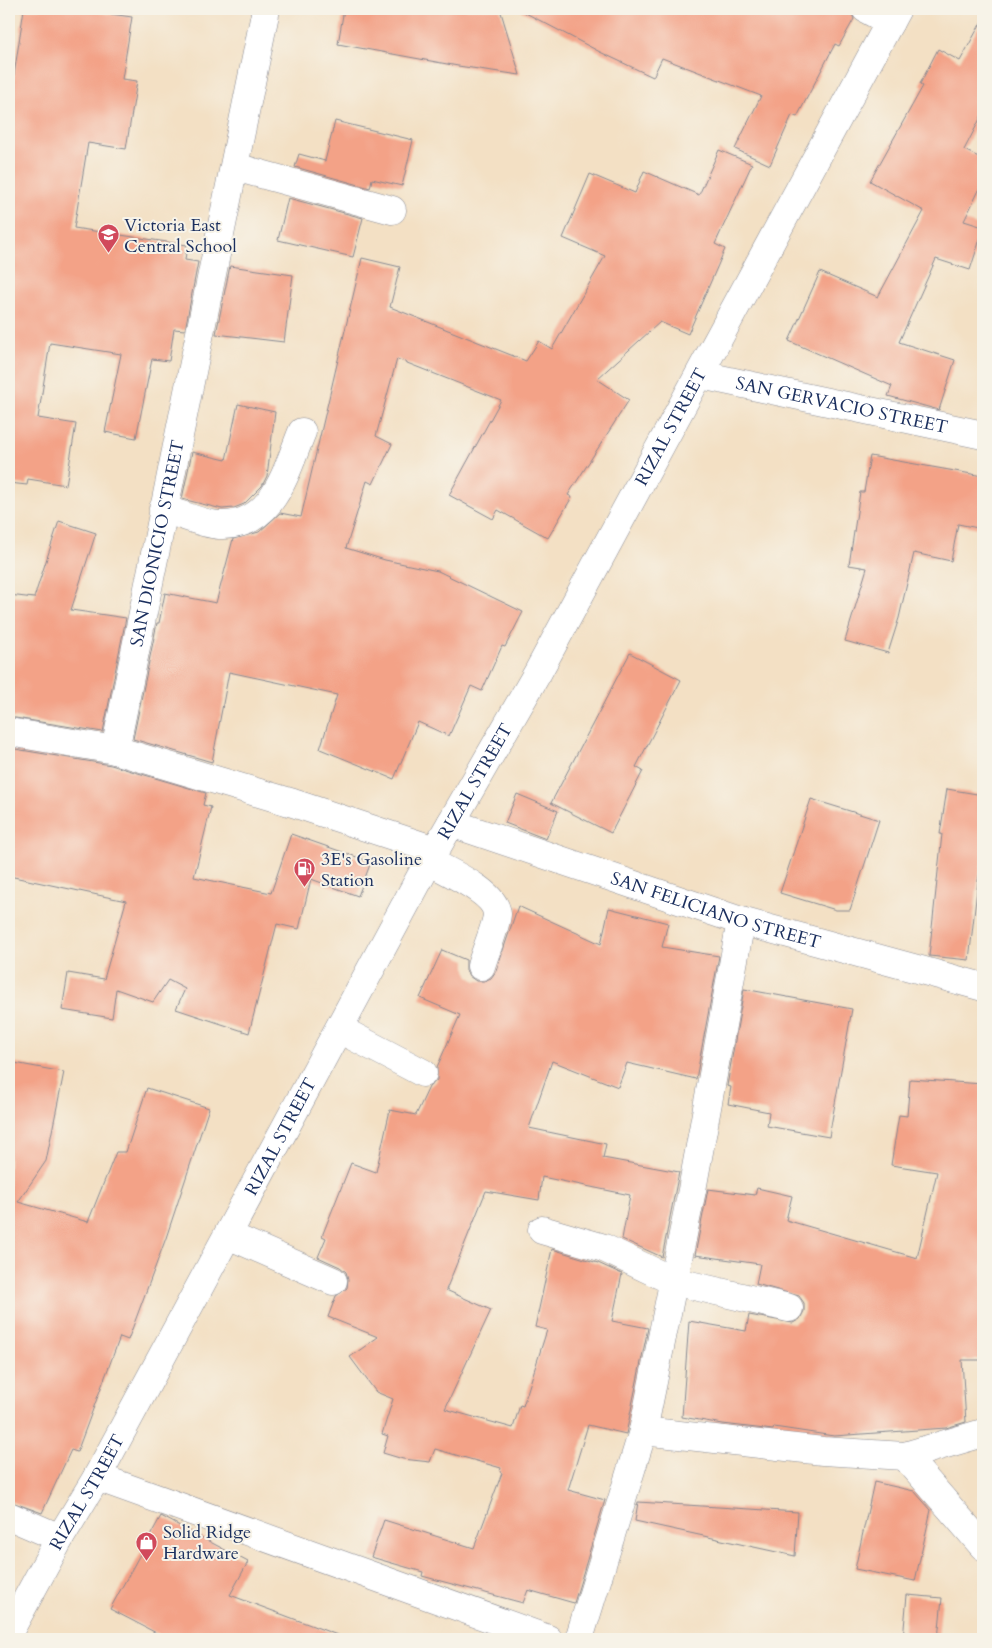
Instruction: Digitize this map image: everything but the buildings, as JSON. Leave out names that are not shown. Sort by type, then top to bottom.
[{"type":"street","name":"SAN DIONICIO STREET","points":[[115,750],[266,9]]},
{"type":"street","points":[[866,9],[894,15]]},
{"type":"street","name":"RIZAL STREET","points":[[9,1632],[60,1538],[97,1477],[432,856],[538,672],[701,375],[894,15]]},
{"type":"street","points":[[235,167],[392,210]]},
{"type":"street","name":"SAN GERVACIO STREET","points":[[701,375],[983,435]]},
{"type":"street","points":[[163,509],[219,525],[244,522],[263,511],[278,490],[302,432]]},
{"type":"street","points":[[9,732],[115,750],[293,803],[432,856],[482,892],[493,903],[497,915],[481,966]]},
{"type":"street","name":"SAN FELICIANO STREET","points":[[452,823],[740,921],[983,987]]},
{"type":"street","points":[[579,1639],[643,1431],[674,1281],[740,921]]},
{"type":"street","points":[[339,1029],[423,1073]]},
{"type":"street","points":[[542,1230],[604,1248],[674,1281],[789,1308]]},
{"type":"street","points":[[228,1235],[333,1281]]},
{"type":"street","points":[[643,1431],[823,1451],[906,1456],[983,1433]]},
{"type":"street","points":[[906,1456],[983,1546]]},
{"type":"street","points":[[97,1477],[548,1639]]},
{"type":"street","points":[[9,1516],[60,1538]]},
{"type":"place","name":"Victoria East Central School","points":[[108,254]]},
{"type":"place","name":"3E's Gasoline Station","points":[[305,888]]},
{"type":"place","name":"Solid Ridge Hardware","points":[[147,1561]]}]
